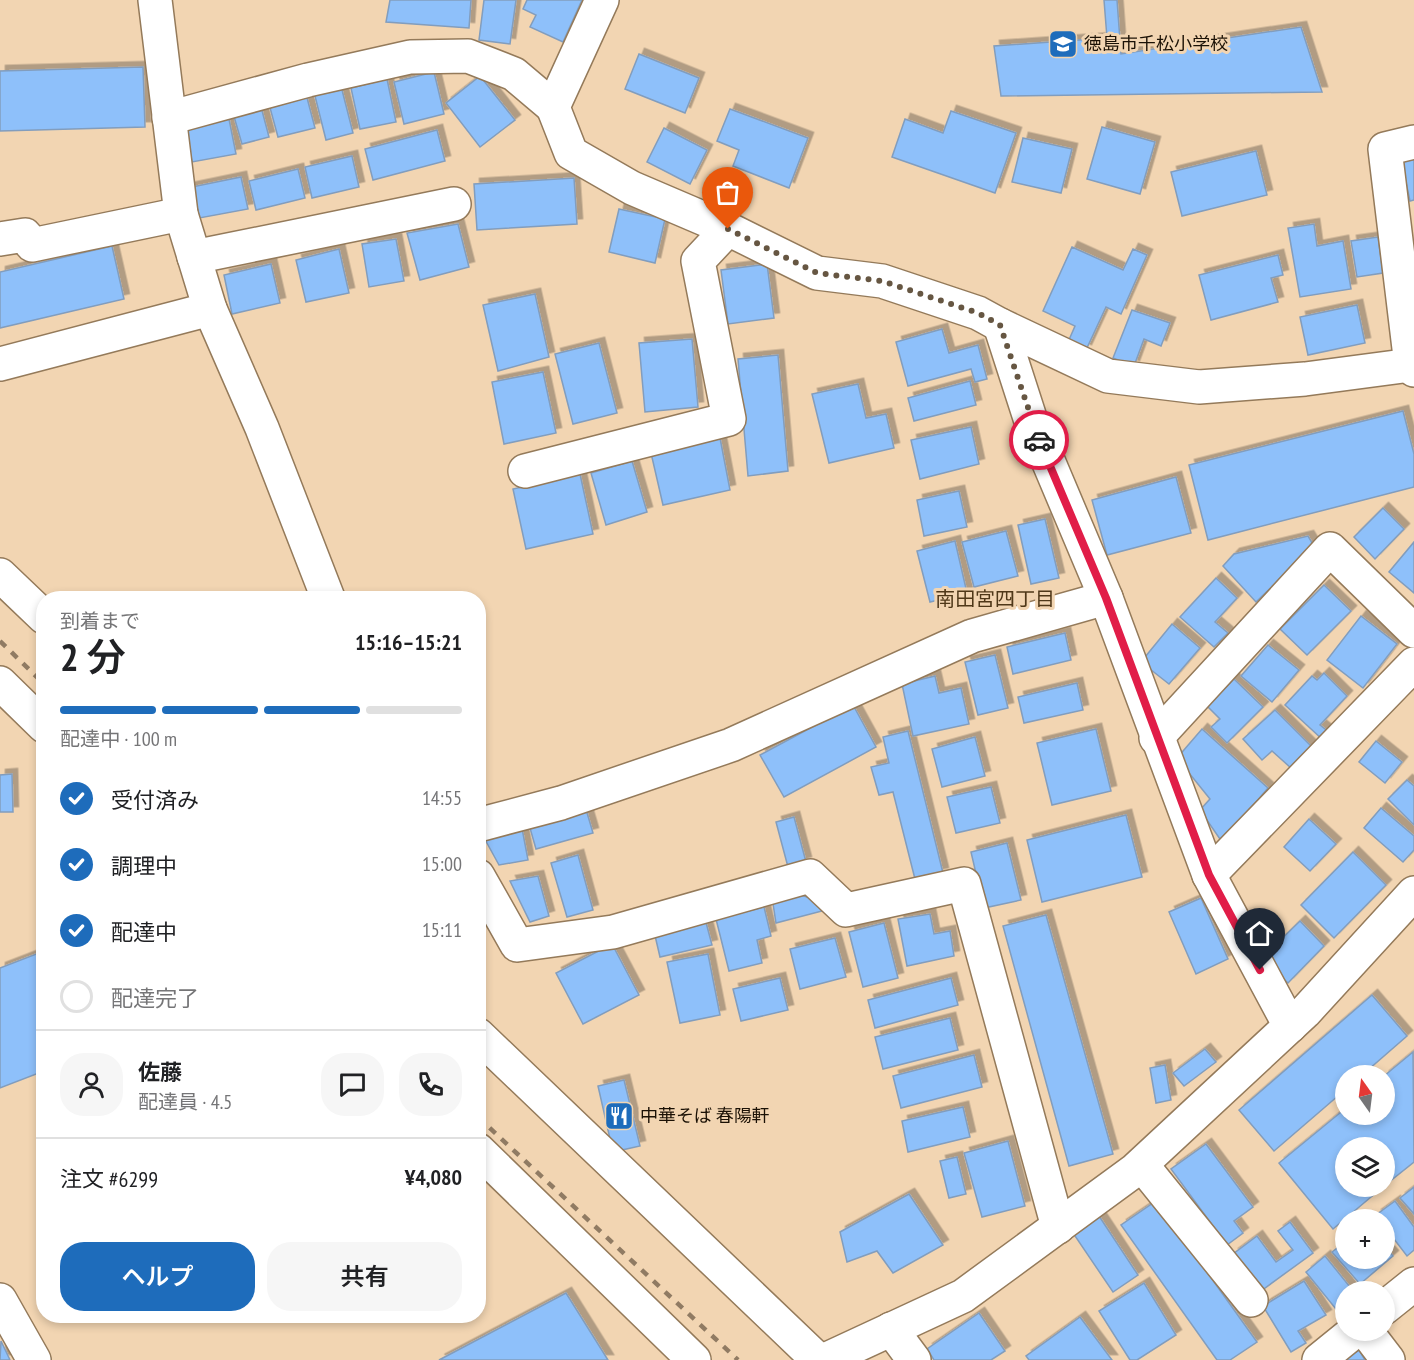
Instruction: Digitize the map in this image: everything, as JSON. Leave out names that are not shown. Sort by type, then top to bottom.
[{"type":"street","points":[[155,0],[181,214],[210,309],[262,428],[325,591]]},
{"type":"street","points":[[553,107],[602,0]]},
{"type":"street","points":[[169,118],[308,80],[410,57],[468,56],[514,74],[553,107],[571,153],[632,188],[728,229],[817,273],[882,281],[978,313],[1108,376],[1199,387],[1305,379],[1412,367],[1385,149],[1414,142]]},
{"type":"street","points":[[194,257],[454,204]]},
{"type":"street","points":[[0,239],[25,235],[32,245],[181,214]]},
{"type":"street","points":[[525,471],[729,419],[698,261],[728,229]]},
{"type":"street","points":[[0,364],[210,309]]},
{"type":"street","points":[[1000,325],[1030,418],[1106,598],[1156,738],[1209,875],[1290,1026]]},
{"type":"street","points":[[1156,738],[1330,549],[1414,631]]},
{"type":"street","points":[[0,575],[36,609]]},
{"type":"street","points":[[486,823],[561,803],[731,745],[972,636],[1106,598]]},
{"type":"street","points":[[1209,875],[1414,664]]},
{"type":"street","points":[[0,683],[36,718]]},
{"type":"street","points":[[486,890],[517,945],[613,932],[810,876],[846,910],[964,884],[1058,1227]]},
{"type":"street","points":[[825,1360],[963,1296],[1142,1165],[1290,1026],[1414,893]]},
{"type":"street","points":[[486,1043],[818,1360]]},
{"type":"street","points":[[486,1158],[694,1360]]},
{"type":"street","points":[[1142,1165],[1251,1300]]},
{"type":"street","points":[[1395,1299],[1414,1284]]},
{"type":"street","points":[[0,1300],[34,1360]]},
{"type":"street","points":[[891,1329],[914,1360]]},
{"type":"street","points":[[1319,1360],[1342,1341]]},
{"type":"street","points":[[1373,1341],[1388,1360]]},
{"type":"building","points":[[390,0],[471,0],[469,28],[386,22]]},
{"type":"building","points":[[484,0],[516,0],[510,44],[479,40]]},
{"type":"building","points":[[527,0],[582,0],[563,42],[530,27],[536,15],[523,9]]},
{"type":"building","points":[[1104,0],[1117,0],[1121,54],[1301,27],[1322,92],[1001,96],[994,46],[1107,38]]},
{"type":"building","points":[[639,54],[699,78],[685,113],[625,89]]},
{"type":"building","points":[[143,67],[145,127],[0,131],[0,71]]},
{"type":"building","points":[[434,72],[444,114],[404,124],[394,82]]},
{"type":"building","points":[[480,76],[515,120],[480,147],[446,103]]},
{"type":"building","points":[[387,79],[396,122],[360,129],[351,88]]},
{"type":"building","points":[[341,86],[353,133],[326,140],[314,92]]},
{"type":"building","points":[[306,94],[315,128],[278,137],[269,104]]},
{"type":"building","points":[[260,103],[269,137],[242,144],[233,113]]},
{"type":"building","points":[[730,109],[808,138],[789,188],[733,166],[739,150],[717,141]]},
{"type":"building","points":[[951,111],[1016,133],[995,193],[892,157],[905,119],[943,133]]},
{"type":"building","points":[[229,119],[236,154],[192,162],[185,128]]},
{"type":"building","points":[[1102,127],[1155,142],[1140,194],[1087,179]]},
{"type":"building","points":[[664,128],[707,150],[690,184],[647,162]]},
{"type":"building","points":[[437,130],[445,161],[373,180],[365,149]]},
{"type":"building","points":[[1023,138],[1072,149],[1061,193],[1012,182]]},
{"type":"building","points":[[1256,151],[1267,195],[1182,216],[1171,172]]},
{"type":"building","points":[[352,156],[359,187],[312,198],[305,167]]},
{"type":"building","points":[[1414,156],[1414,200],[1410,201],[1401,159]]},
{"type":"building","points":[[298,169],[305,198],[256,210],[249,181]]},
{"type":"building","points":[[241,177],[248,209],[194,219],[187,188]]},
{"type":"building","points":[[574,178],[577,224],[477,230],[474,184]]},
{"type":"building","points":[[619,209],[665,219],[655,263],[609,252]]},
{"type":"building","points":[[458,224],[469,267],[420,280],[407,233]]},
{"type":"building","points":[[1314,224],[1317,246],[1343,241],[1351,289],[1300,297],[1288,228]]},
{"type":"building","points":[[1378,237],[1383,273],[1357,277],[1351,241]]},
{"type":"building","points":[[396,239],[404,281],[369,287],[362,244]]},
{"type":"building","points":[[112,246],[124,299],[0,328],[0,272]]},
{"type":"building","points":[[1072,247],[1123,270],[1133,249],[1147,255],[1121,314],[1106,307],[1086,350],[1068,342],[1075,326],[1043,311]]},
{"type":"building","points":[[339,249],[349,293],[306,302],[296,260]]},
{"type":"building","points":[[1278,255],[1283,275],[1271,278],[1278,302],[1211,320],[1199,275]]},
{"type":"building","points":[[271,264],[280,303],[232,314],[224,275]]},
{"type":"building","points":[[767,264],[774,318],[728,324],[721,270]]},
{"type":"building","points":[[535,294],[549,357],[498,371],[483,305]]},
{"type":"building","points":[[1357,305],[1365,343],[1308,355],[1300,317]]},
{"type":"building","points":[[1132,310],[1170,323],[1161,346],[1144,339],[1134,366],[1113,358]]},
{"type":"building","points":[[942,329],[949,353],[978,345],[987,379],[975,382],[971,369],[908,386],[896,342]]},
{"type":"building","points":[[692,339],[698,407],[645,412],[639,343]]},
{"type":"building","points":[[599,343],[617,413],[573,424],[555,354]]},
{"type":"building","points":[[778,355],[788,471],[748,476],[738,359]]},
{"type":"building","points":[[543,372],[556,433],[504,444],[492,382]]},
{"type":"building","points":[[970,381],[976,405],[914,421],[908,398]]},
{"type":"building","points":[[858,384],[866,418],[886,414],[894,448],[829,463],[812,394]]},
{"type":"building","points":[[1403,411],[1414,454],[1414,487],[1208,540],[1189,465]]},
{"type":"building","points":[[971,427],[979,464],[920,479],[911,440]]},
{"type":"building","points":[[720,438],[730,490],[663,505],[651,453]]},
{"type":"building","points":[[632,461],[647,512],[606,525],[591,473]]},
{"type":"building","points":[[580,474],[593,534],[526,549],[513,489]]},
{"type":"building","points":[[1176,477],[1191,533],[1107,555],[1092,500]]},
{"type":"building","points":[[959,491],[967,527],[924,536],[917,500]]},
{"type":"building","points":[[1383,508],[1404,529],[1375,559],[1354,537]]},
{"type":"building","points":[[1045,519],[1059,578],[1031,584],[1018,525]]},
{"type":"building","points":[[1006,531],[1018,576],[974,587],[962,542]]},
{"type":"building","points":[[1308,536],[1314,546],[1256,602],[1223,566],[1234,554]]},
{"type":"building","points":[[955,541],[967,593],[930,602],[917,551]]},
{"type":"building","points":[[1414,542],[1414,593],[1389,572]]},
{"type":"building","points":[[1216,578],[1237,598],[1215,622],[1228,633],[1214,647],[1180,617]]},
{"type":"building","points":[[1324,585],[1351,611],[1307,655],[1280,629]]},
{"type":"building","points":[[1361,616],[1397,644],[1363,688],[1327,660]]},
{"type":"building","points":[[1172,624],[1200,648],[1169,684],[1141,662]]},
{"type":"building","points":[[1065,633],[1071,660],[1013,674],[1007,647]]},
{"type":"building","points":[[1268,645],[1299,670],[1272,702],[1241,676]]},
{"type":"building","points":[[995,655],[1008,708],[978,715],[965,662]]},
{"type":"building","points":[[1324,673],[1347,696],[1320,725],[1330,733],[1323,740],[1285,705],[1312,676],[1317,680]]},
{"type":"building","points":[[935,676],[939,693],[961,688],[969,724],[913,736],[902,684]]},
{"type":"building","points":[[1234,679],[1263,707],[1227,743],[1211,727],[1220,719],[1207,706]]},
{"type":"building","points":[[1077,683],[1083,710],[1024,723],[1018,697]]},
{"type":"building","points":[[853,705],[876,747],[784,797],[760,755]]},
{"type":"building","points":[[1275,710],[1313,748],[1291,768],[1272,751],[1262,760],[1243,739]]},
{"type":"building","points":[[1096,729],[1111,791],[1052,805],[1037,743]]},
{"type":"building","points":[[1202,729],[1268,788],[1222,842],[1200,810],[1210,799],[1177,758]]},
{"type":"building","points":[[908,731],[943,873],[915,879],[893,792],[879,795],[871,767],[889,763],[883,737]]},
{"type":"building","points":[[975,737],[985,776],[942,787],[932,749]]},
{"type":"building","points":[[1376,741],[1402,762],[1385,783],[1359,762]]},
{"type":"building","points":[[12,774],[13,812],[0,812],[0,775]]},
{"type":"building","points":[[1407,780],[1414,786],[1414,825],[1388,799]]},
{"type":"building","points":[[991,787],[1000,823],[956,833],[947,797]]},
{"type":"building","points":[[585,806],[593,833],[536,849],[528,821]]},
{"type":"building","points":[[1381,808],[1414,836],[1414,850],[1403,862],[1364,828]]},
{"type":"building","points":[[1126,815],[1142,877],[1042,902],[1027,840]]},
{"type":"building","points":[[794,817],[806,862],[788,867],[776,822]]},
{"type":"building","points":[[1309,819],[1336,844],[1310,871],[1284,847]]},
{"type":"building","points":[[521,823],[528,860],[499,865],[486,841],[486,833]]},
{"type":"building","points":[[1007,843],[1021,900],[984,908],[971,852]]},
{"type":"building","points":[[1353,852],[1386,885],[1334,938],[1301,905]]},
{"type":"building","points":[[578,855],[593,910],[567,917],[551,863]]},
{"type":"building","points":[[538,876],[549,916],[530,922],[510,881]]},
{"type":"building","points":[[798,894],[819,901],[822,911],[776,923],[772,897]]},
{"type":"building","points":[[1201,898],[1228,959],[1196,974],[1169,912]]},
{"type":"building","points":[[764,907],[771,936],[757,940],[762,963],[729,971],[716,919]]},
{"type":"building","points":[[930,914],[934,934],[950,931],[954,956],[907,966],[898,919]]},
{"type":"building","points":[[704,915],[712,945],[660,957],[653,927]]},
{"type":"building","points":[[1046,915],[1113,1154],[1069,1166],[1003,926]]},
{"type":"building","points":[[1300,921],[1324,946],[1288,983],[1262,958]]},
{"type":"building","points":[[884,923],[898,978],[863,987],[849,932]]},
{"type":"building","points":[[835,938],[846,977],[800,989],[790,949]]},
{"type":"building","points":[[612,944],[639,995],[583,1024],[556,973]]},
{"type":"building","points":[[36,954],[36,1074],[0,1088],[0,968]]},
{"type":"building","points":[[708,954],[720,1015],[680,1023],[667,962]]},
{"type":"building","points":[[780,978],[788,1010],[741,1021],[733,989]]},
{"type":"building","points":[[951,978],[958,1005],[875,1028],[868,1000]]},
{"type":"building","points":[[1372,995],[1407,1036],[1374,1065],[1335,1065],[1335,1098],[1274,1151],[1239,1110]]},
{"type":"building","points":[[950,1018],[958,1050],[883,1069],[875,1037]]},
{"type":"building","points":[[1205,1049],[1216,1062],[1184,1086],[1173,1073]]},
{"type":"building","points":[[1413,1052],[1414,1162],[1395,1177],[1395,1137],[1335,1137],[1335,1197],[1371,1197],[1357,1209],[1335,1209],[1335,1227],[1333,1229],[1279,1163],[1335,1117],[1335,1125],[1395,1125],[1395,1067]]},
{"type":"building","points":[[974,1055],[982,1087],[901,1108],[893,1076]]},
{"type":"building","points":[[1165,1065],[1171,1100],[1156,1103],[1150,1068]]},
{"type":"building","name":"中華そば 春陽軒","points":[[624,1080],[640,1146],[613,1152],[598,1086]]},
{"type":"building","points":[[963,1107],[970,1137],[908,1152],[902,1121]]},
{"type":"building","points":[[1008,1141],[1025,1206],[982,1217],[964,1153]]},
{"type":"building","points":[[1206,1144],[1253,1207],[1234,1221],[1243,1233],[1227,1245],[1171,1169]]},
{"type":"building","points":[[957,1157],[966,1194],[949,1198],[940,1161]]},
{"type":"building","points":[[1414,1187],[1414,1214],[1400,1198]]},
{"type":"building","points":[[909,1194],[943,1245],[893,1273],[877,1251],[847,1262],[840,1232]]},
{"type":"building","points":[[1156,1201],[1257,1342],[1230,1360],[1217,1360],[1121,1225]]},
{"type":"building","points":[[1395,1201],[1414,1227],[1414,1250],[1407,1256],[1395,1240],[1395,1209],[1384,1209]]},
{"type":"building","points":[[1099,1216],[1138,1275],[1113,1292],[1073,1233]]},
{"type":"building","points":[[1290,1222],[1313,1253],[1261,1291],[1233,1254],[1257,1236],[1276,1262],[1293,1250],[1278,1231]]},
{"type":"building","points":[[1325,1256],[1345,1281],[1335,1281],[1335,1308],[1306,1272]]},
{"type":"building","points":[[1347,1269],[1378,1269],[1364,1281],[1357,1281]]},
{"type":"building","points":[[1304,1281],[1326,1315],[1298,1331],[1306,1343],[1291,1352],[1263,1306]]},
{"type":"building","points":[[1144,1283],[1176,1335],[1137,1360],[1130,1360],[1099,1311]]},
{"type":"building","points":[[566,1293],[608,1360],[439,1360]]},
{"type":"building","points":[[979,1313],[1005,1351],[991,1360],[934,1360],[927,1349]]},
{"type":"building","points":[[1080,1317],[1112,1360],[1029,1360],[1026,1356]]},
{"type":"building","points":[[1,1341],[10,1360],[0,1360]]},
{"type":"building","points":[[1359,1350],[1365,1360],[1343,1360]]},
{"type":"railway","points":[[0,641],[36,676]]},
{"type":"railway","points":[[486,1124],[738,1360]]},
{"type":"way so far","points":[[728,229],[817,273],[882,281],[978,313],[1000,325],[1039,440]]},
{"type":"place","name":"徳島市千松小学校","points":[[1063,44]]},
{"type":"place","name":"中華そば 春陽軒","points":[[619,1116]]},
{"type":"district","name":"南田宮四丁目","points":[[995,599]]},
{"type":"route","points":[[1039,440],[1106,598],[1156,738],[1209,875],[1260,970]]}]
